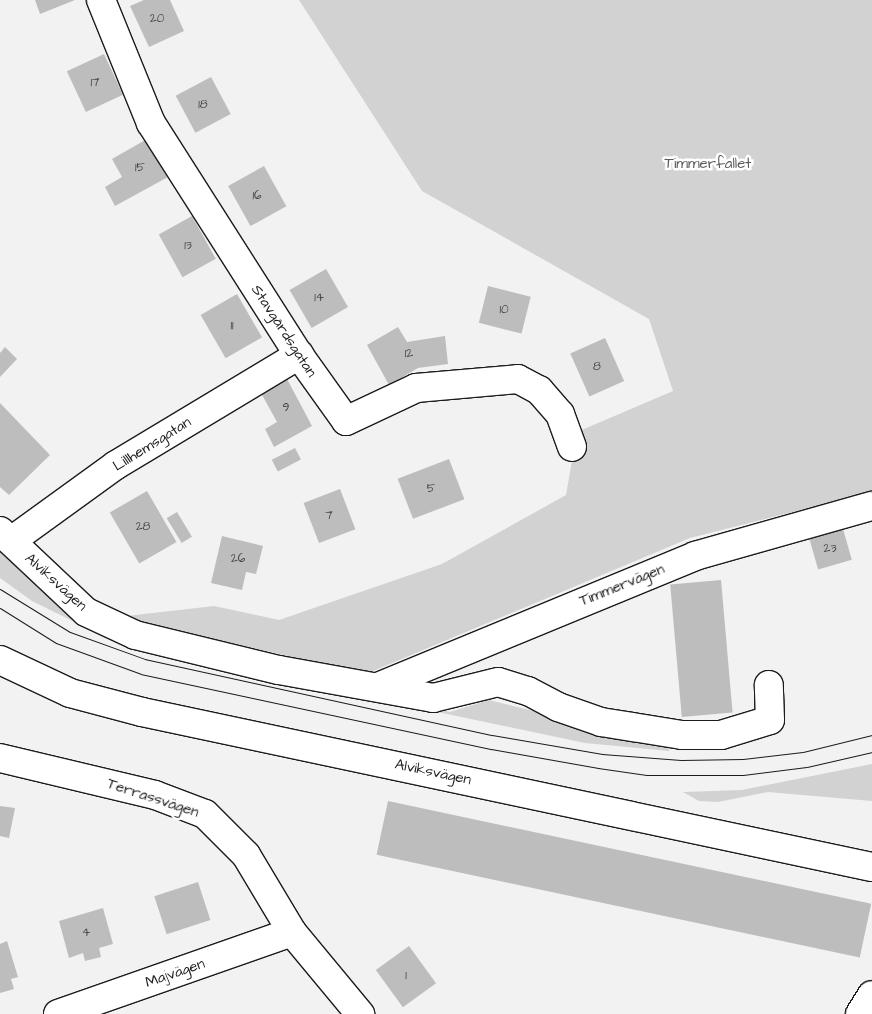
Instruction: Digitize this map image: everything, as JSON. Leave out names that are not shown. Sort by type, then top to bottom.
[{"type":"street","name":"Stavgårdsgatan","points":[[102,0],[151,123],[299,355],[346,420],[416,388],[518,379],[539,390],[560,414],[572,447]]},
{"type":"street","name":"Lillhemsgatan","points":[[5,536],[116,465],[299,355]]},
{"type":"street","name":"Timmervägen","points":[[380,686],[695,556],[872,506]]},
{"type":"street","name":"Alviksvägen","points":[[5,536],[86,612],[135,635],[279,670],[380,686],[433,698],[498,682],[528,691],[558,707],[601,722],[682,735],[721,735],[770,720],[769,685]]},
{"type":"street","name":"Alviksvägen","points":[[0,660],[70,693],[142,712],[872,867]]},
{"type":"street","name":"Terrassvägen","points":[[0,758],[146,793],[205,814],[246,855],[292,932],[360,1014]]},
{"type":"street","name":"Majvägen","points":[[58,1014],[292,932]]},
{"type":"street","points":[[860,1014],[872,995]]},
{"type":"green space","name":"Timmerfallet","points":[[299,0],[872,0],[872,492],[690,538],[366,674],[118,617],[214,606],[279,620],[442,564],[566,495],[577,432],[673,391],[649,319],[422,191]]},
{"type":"green space","points":[[0,552],[74,612],[387,698],[450,712],[489,700],[587,724],[670,737],[669,751],[585,743],[143,650],[105,637],[32,601],[0,578]]},
{"type":"green space","points":[[872,764],[872,801],[768,792],[718,802],[699,801],[683,792],[742,790]]},
{"type":"building","points":[[35,0],[75,0],[40,14]]},
{"type":"building","points":[[144,0],[170,0],[184,31],[149,47],[130,6]]},
{"type":"building","points":[[104,54],[123,95],[86,112],[67,71]]},
{"type":"building","points":[[211,77],[231,114],[195,133],[176,96]]},
{"type":"building","points":[[147,139],[168,177],[115,206],[105,187],[122,177],[112,159]]},
{"type":"building","points":[[264,166],[286,206],[250,226],[228,186]]},
{"type":"building","points":[[192,216],[216,259],[183,277],[159,234]]},
{"type":"building","points":[[326,269],[348,307],[312,328],[290,290]]},
{"type":"building","points":[[488,286],[531,297],[521,334],[479,323]]},
{"type":"building","points":[[237,294],[262,337],[226,358],[201,315]]},
{"type":"building","points":[[398,327],[407,342],[445,336],[448,364],[418,368],[389,385],[367,345]]},
{"type":"building","points":[[605,338],[624,381],[589,396],[570,353]]},
{"type":"building","points":[[5,347],[17,359],[0,377],[0,353]]},
{"type":"building","points":[[287,379],[312,426],[274,447],[265,429],[277,422],[261,393]]},
{"type":"building","points":[[0,403],[50,455],[9,495],[0,487]]},
{"type":"building","points":[[295,448],[301,460],[278,471],[272,460]]},
{"type":"building","points":[[449,459],[464,499],[413,519],[398,479]]},
{"type":"building","points":[[340,489],[355,529],[319,543],[304,503]]},
{"type":"building","points":[[147,491],[177,542],[139,564],[110,512]]},
{"type":"building","points":[[177,512],[192,537],[182,543],[167,518]]},
{"type":"building","points":[[843,529],[852,560],[818,569],[809,539]]},
{"type":"building","points":[[222,536],[263,546],[256,574],[246,572],[242,590],[211,583]]},
{"type":"building","points":[[721,580],[733,712],[682,717],[670,584]]},
{"type":"building","points":[[388,801],[871,904],[860,958],[377,855]]},
{"type":"building","points":[[0,806],[15,808],[9,838],[0,836]]},
{"type":"building","points":[[198,882],[210,920],[167,934],[154,896]]},
{"type":"building","points":[[103,908],[113,944],[99,948],[101,957],[85,961],[83,953],[69,958],[59,921]]},
{"type":"building","points":[[7,941],[18,977],[11,979],[14,989],[0,993],[0,944]]},
{"type":"building","points":[[409,946],[436,983],[403,1007],[376,970]]},
{"type":"tram line","points":[[0,589],[70,632],[145,659],[492,735],[602,754],[681,760],[743,759],[803,752],[872,735]]},
{"type":"tram line","points":[[0,608],[56,643],[141,674],[491,749],[598,768],[646,775],[743,775],[807,767],[872,752]]}]
